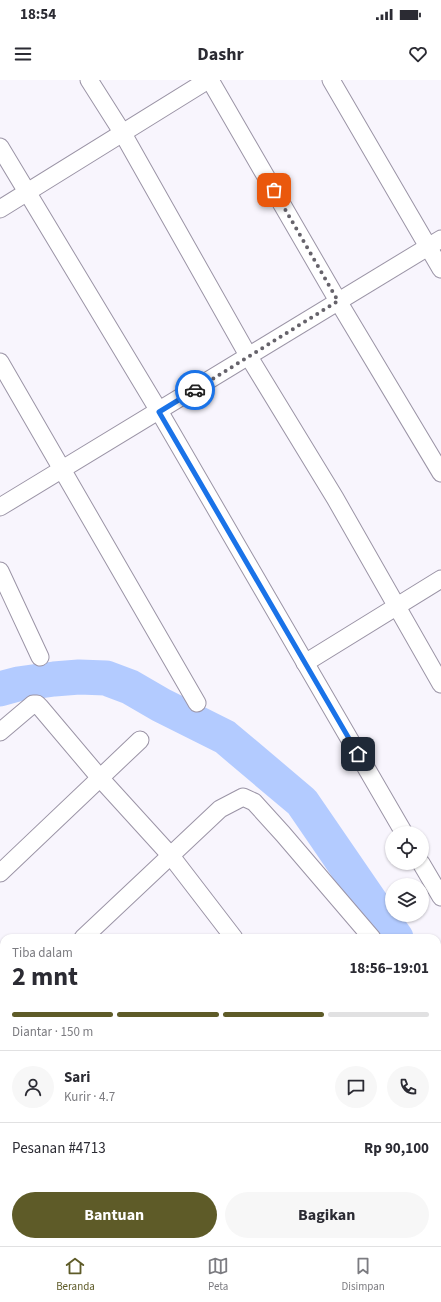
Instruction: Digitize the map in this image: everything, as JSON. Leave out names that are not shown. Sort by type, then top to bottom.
[{"type":"street","points":[[89,80],[122,132],[249,357],[335,498],[398,606],[441,684]]},
{"type":"street","points":[[0,208],[209,80],[338,301],[441,473]]},
{"type":"street","points":[[331,80],[434,243],[441,269]]},
{"type":"street","points":[[0,147],[159,412],[400,826]]},
{"type":"street","points":[[0,508],[434,243]]},
{"type":"street","points":[[0,362],[196,704]]},
{"type":"street","points":[[0,572],[40,657]]},
{"type":"street","points":[[305,663],[441,579]]},
{"type":"street","points":[[0,732],[29,707],[33,704],[37,704],[100,778],[171,856],[231,934]]},
{"type":"street","points":[[0,873],[140,740]]},
{"type":"street","points":[[94,934],[220,809],[244,797],[254,802],[369,934]]},
{"type":"street","points":[[425,870],[441,897]]},
{"type":"waterway","points":[[0,689],[18,684],[54,679],[79,677],[106,678],[130,687],[161,705],[225,737],[302,802],[393,934]]},
{"type":"way so far","points":[[195,390],[338,301],[274,190]]},
{"type":"route","points":[[195,390],[159,412],[358,754]]}]
